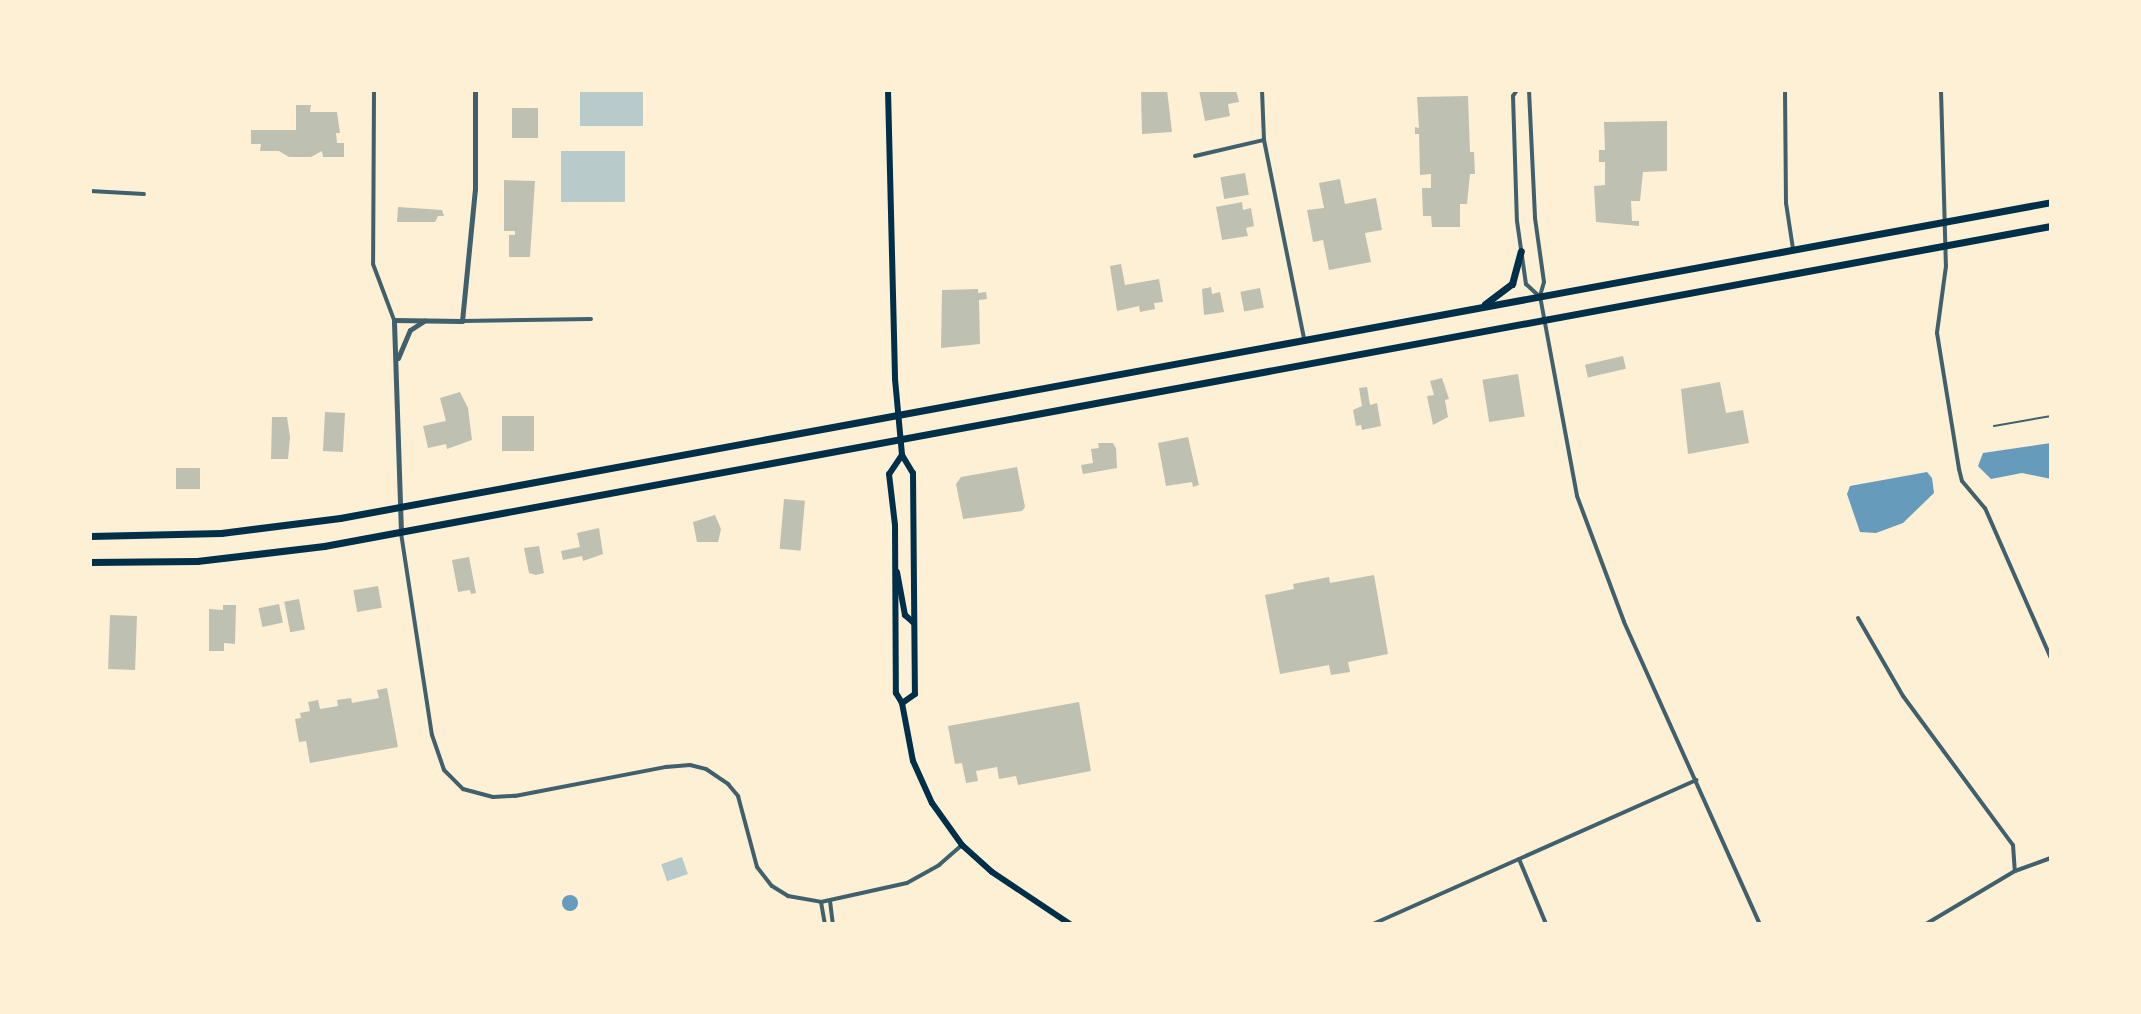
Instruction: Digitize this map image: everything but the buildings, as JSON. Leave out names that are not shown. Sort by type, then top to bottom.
[{"type":"highway","points":[[90,536],[221,533],[398,507],[1304,338],[1540,297],[2051,202]]},
{"type":"highway","points":[[90,562],[197,561],[401,533],[901,436],[2051,226]]},
{"type":"highway","points":[[1477,308],[1500,297],[1512,284],[1521,251]]},
{"type":"main road","points":[[888,90],[889,219],[898,414],[902,454],[913,473],[915,694],[903,703]]},
{"type":"main road","points":[[902,454],[889,474],[894,564],[896,693],[903,703],[908,744],[918,774],[936,811],[962,845],[1017,891],[1070,924]]},
{"type":"main road","points":[[894,564],[905,615],[914,623]]},
{"type":"street","points":[[374,90],[373,264],[394,320],[397,363],[398,507],[432,735],[444,770],[463,789],[493,797],[515,796],[666,767],[690,765],[706,769],[728,784],[738,796],[757,867],[772,886],[788,896],[821,902],[907,883],[939,865],[962,845]]},
{"type":"street","points":[[462,321],[473,212],[475,90]]},
{"type":"street","points":[[1262,90],[1264,141],[1304,338]]},
{"type":"street","points":[[1517,90],[1513,96],[1514,177],[1521,251],[1526,284],[1540,297]]},
{"type":"street","points":[[1529,90],[1535,218],[1544,282],[1540,297],[1575,488],[1588,530],[1632,642],[1760,924]]},
{"type":"street","points":[[1785,90],[1786,203],[1793,250]]},
{"type":"street","points":[[1941,90],[1943,246],[1946,282],[1937,333],[1962,482],[1985,508],[2051,658]]},
{"type":"street","points":[[1195,156],[1264,141]]},
{"type":"street","points":[[90,191],[144,194]]},
{"type":"street","points":[[394,320],[591,319]]},
{"type":"street","points":[[397,363],[407,334],[425,320]]},
{"type":"street","points":[[1858,618],[1903,696],[2013,845],[2015,871]]},
{"type":"street","points":[[1373,924],[1696,780]]},
{"type":"street","points":[[1926,924],[2015,871],[2051,858]]},
{"type":"street","points":[[1519,859],[1546,924]]},
{"type":"street","points":[[830,901],[833,924]]},
{"type":"street","points":[[821,902],[825,924]]},
{"type":"lane","points":[[1994,426],[2051,416]]},
{"type":"shaded area","points":[[580,90],[643,90],[643,126],[580,126]]},
{"type":"shaded area","points":[[561,151],[625,151],[625,202],[561,202]]},
{"type":"shaded area","points":[[682,857],[688,874],[667,881],[661,864]]},
{"type":"water","points":[[2051,443],[2051,479],[2022,473],[1991,479],[1978,466],[1983,453]]},
{"type":"water","points":[[1927,472],[1932,478],[1934,493],[1903,523],[1876,533],[1860,532],[1847,494],[1850,486]]},
{"type":"water","points":[[567,895],[573,895],[578,903],[576,909],[567,911],[562,906],[562,900]]}]
